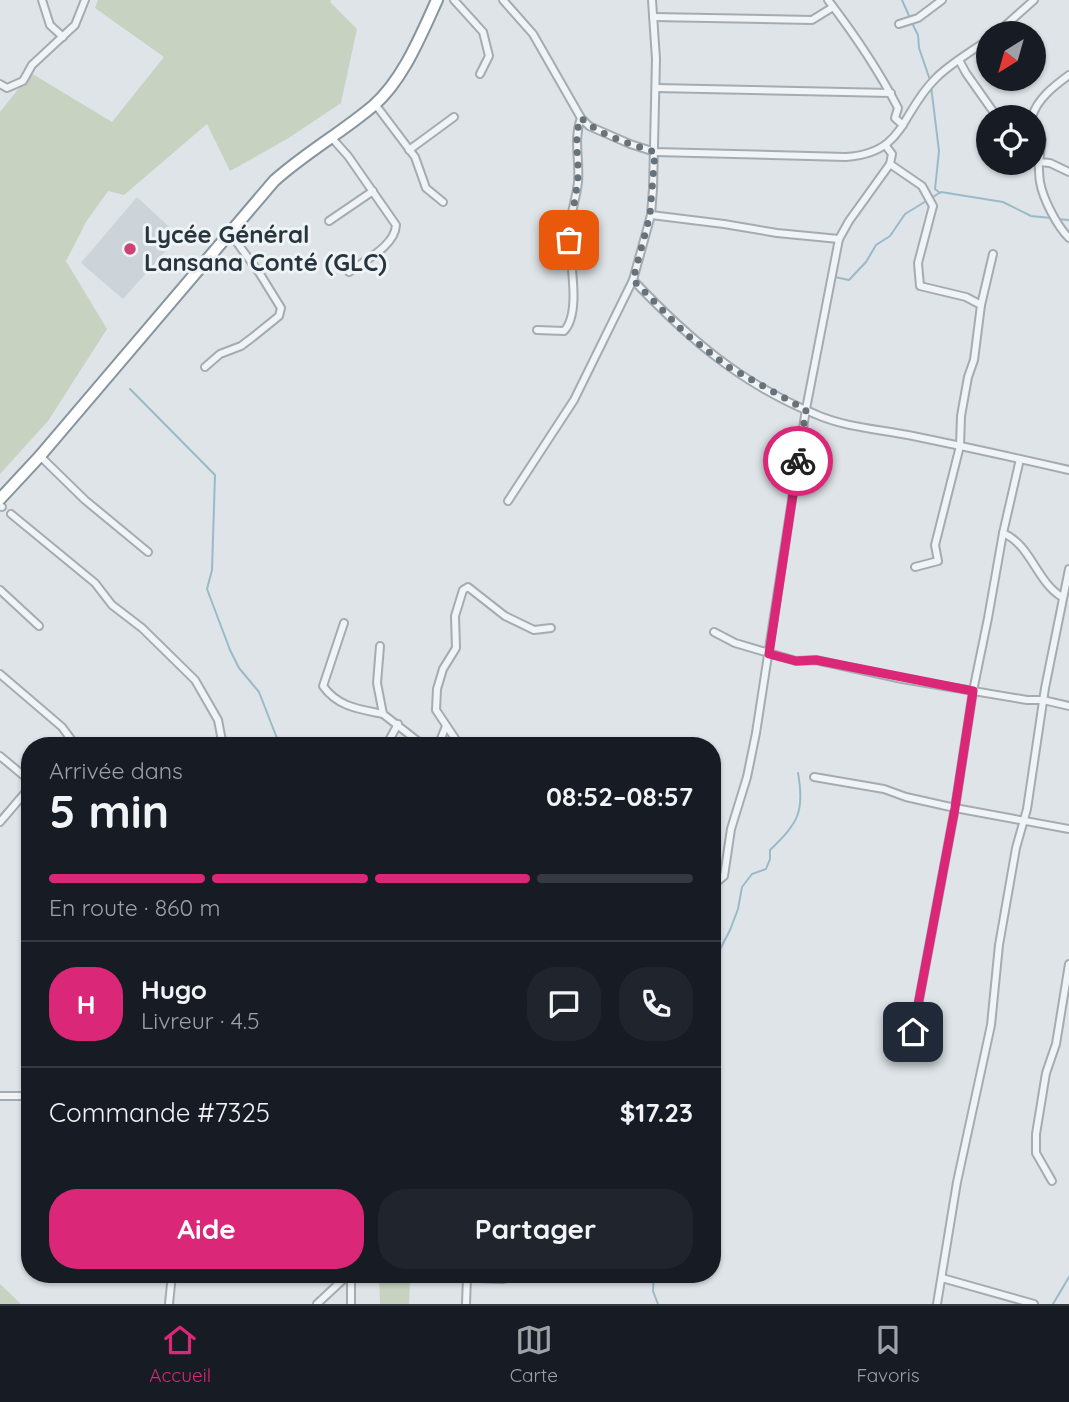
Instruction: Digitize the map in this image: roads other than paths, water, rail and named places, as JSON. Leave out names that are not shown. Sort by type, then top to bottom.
[{"type":"highway","points":[[1,504],[274,181],[375,104],[411,55],[437,0]]},
{"type":"street","points":[[42,0],[50,25],[63,37]]},
{"type":"street","points":[[0,84],[7,88],[23,81],[32,65],[75,25],[85,0]]},
{"type":"street","points":[[454,0],[482,32],[489,56],[480,74]]},
{"type":"street","points":[[503,0],[533,34],[581,118],[589,126],[655,152],[846,157],[873,153],[886,146],[936,78],[976,48]]},
{"type":"street","points":[[508,500],[574,400],[633,280],[650,215],[655,152],[653,17],[652,3],[646,0]]},
{"type":"street","points":[[899,24],[918,18],[942,0]]},
{"type":"street","points":[[1010,21],[1034,0]]},
{"type":"street","points":[[653,17],[812,20],[831,3],[858,39],[891,93],[898,108],[895,118],[903,125]]},
{"type":"street","points":[[960,60],[989,105]]},
{"type":"street","points":[[1039,105],[1047,93],[1069,75]]},
{"type":"street","points":[[656,88],[891,93]]},
{"type":"street","points":[[375,104],[415,157],[426,187],[443,202]]},
{"type":"street","points":[[410,150],[454,117]]},
{"type":"street","points":[[537,330],[564,331],[569,323],[574,276],[569,240],[570,215],[577,186],[576,131],[581,118]]},
{"type":"street","points":[[330,136],[348,156],[396,225],[390,241],[349,272]]},
{"type":"street","points":[[721,879],[728,865],[732,829],[747,777],[769,654],[806,410],[839,239],[890,164],[892,154],[886,146]]},
{"type":"street","points":[[1046,163],[1069,172]]},
{"type":"street","points":[[890,164],[922,186],[933,206],[918,263],[920,286],[966,297],[981,305]]},
{"type":"street","points":[[1039,175],[1043,196],[1057,224],[1069,238]]},
{"type":"street","points":[[329,221],[373,191]]},
{"type":"street","points":[[650,215],[839,239]]},
{"type":"street","points":[[205,367],[220,354],[241,346],[263,329],[279,316],[281,308],[229,231]]},
{"type":"street","points":[[915,567],[937,561],[935,545],[960,446],[961,416],[993,254]]},
{"type":"street","points":[[633,280],[685,333],[727,366],[806,410],[847,424],[1069,470]]},
{"type":"street","points":[[40,456],[85,500],[148,552]]},
{"type":"street","points":[[913,1032],[955,808],[973,691],[1020,459]]},
{"type":"street","points":[[11,514],[95,583],[112,606],[142,628],[195,680],[218,720],[221,737]]},
{"type":"street","points":[[1003,533],[1014,538],[1020,549],[1029,555],[1050,590],[1062,597]]},
{"type":"street","points":[[937,1304],[957,1182],[991,1025],[999,945],[1069,569]]},
{"type":"street","points":[[454,737],[436,710],[437,689],[443,668],[456,648],[455,615],[463,590],[468,587],[505,616],[534,630],[551,628]]},
{"type":"street","points":[[0,590],[39,626]]},
{"type":"street","points":[[344,622],[323,686],[331,697],[345,706],[383,714],[413,737]]},
{"type":"street","points":[[714,632],[735,643],[796,661],[824,662],[973,691],[1069,706]]},
{"type":"street","points":[[380,646],[377,683],[383,714]]},
{"type":"street","points":[[0,674],[62,727],[69,737]]},
{"type":"street","points":[[391,737],[398,724]]},
{"type":"street","points":[[442,737],[446,726]]},
{"type":"street","points":[[0,756],[21,774]]},
{"type":"street","points":[[814,777],[884,789],[955,808],[1069,829]]},
{"type":"street","points":[[0,822],[21,798]]},
{"type":"street","points":[[1052,1181],[1036,1153],[1036,1134],[1046,1073],[1056,1044],[1069,964]]},
{"type":"street","points":[[0,1096],[21,1096]]},
{"type":"street","points":[[943,1278],[1034,1304]]},
{"type":"street","points":[[169,1304],[171,1283]]},
{"type":"street","points":[[317,1304],[340,1283]]},
{"type":"street","points":[[350,1283],[351,1304]]},
{"type":"street","points":[[466,1304],[467,1283]]},
{"type":"waterway","points":[[902,0],[910,18]]},
{"type":"waterway","points":[[912,23],[918,35],[919,48],[930,80]]},
{"type":"waterway","points":[[931,86],[939,151],[935,189],[940,193]]},
{"type":"waterway","points":[[835,277],[849,280],[866,262],[876,245],[890,236],[905,214],[941,192],[1003,202],[1031,216],[1051,218]]},
{"type":"waterway","points":[[1057,219],[1069,220]]},
{"type":"waterway","points":[[130,389],[215,475],[212,570],[207,589],[230,650],[239,668],[259,692],[276,737]]},
{"type":"waterway","points":[[721,948],[738,909],[742,887],[752,874],[766,869],[770,850],[787,832],[797,816],[801,798],[798,773]]},
{"type":"waterway","points":[[1053,1304],[1069,1277]]},
{"type":"waterway","points":[[653,1283],[653,1291],[658,1304]]},
{"type":"place","name":"Lycée Général Lansana Conté (GLC)","points":[[130,249]]}]
